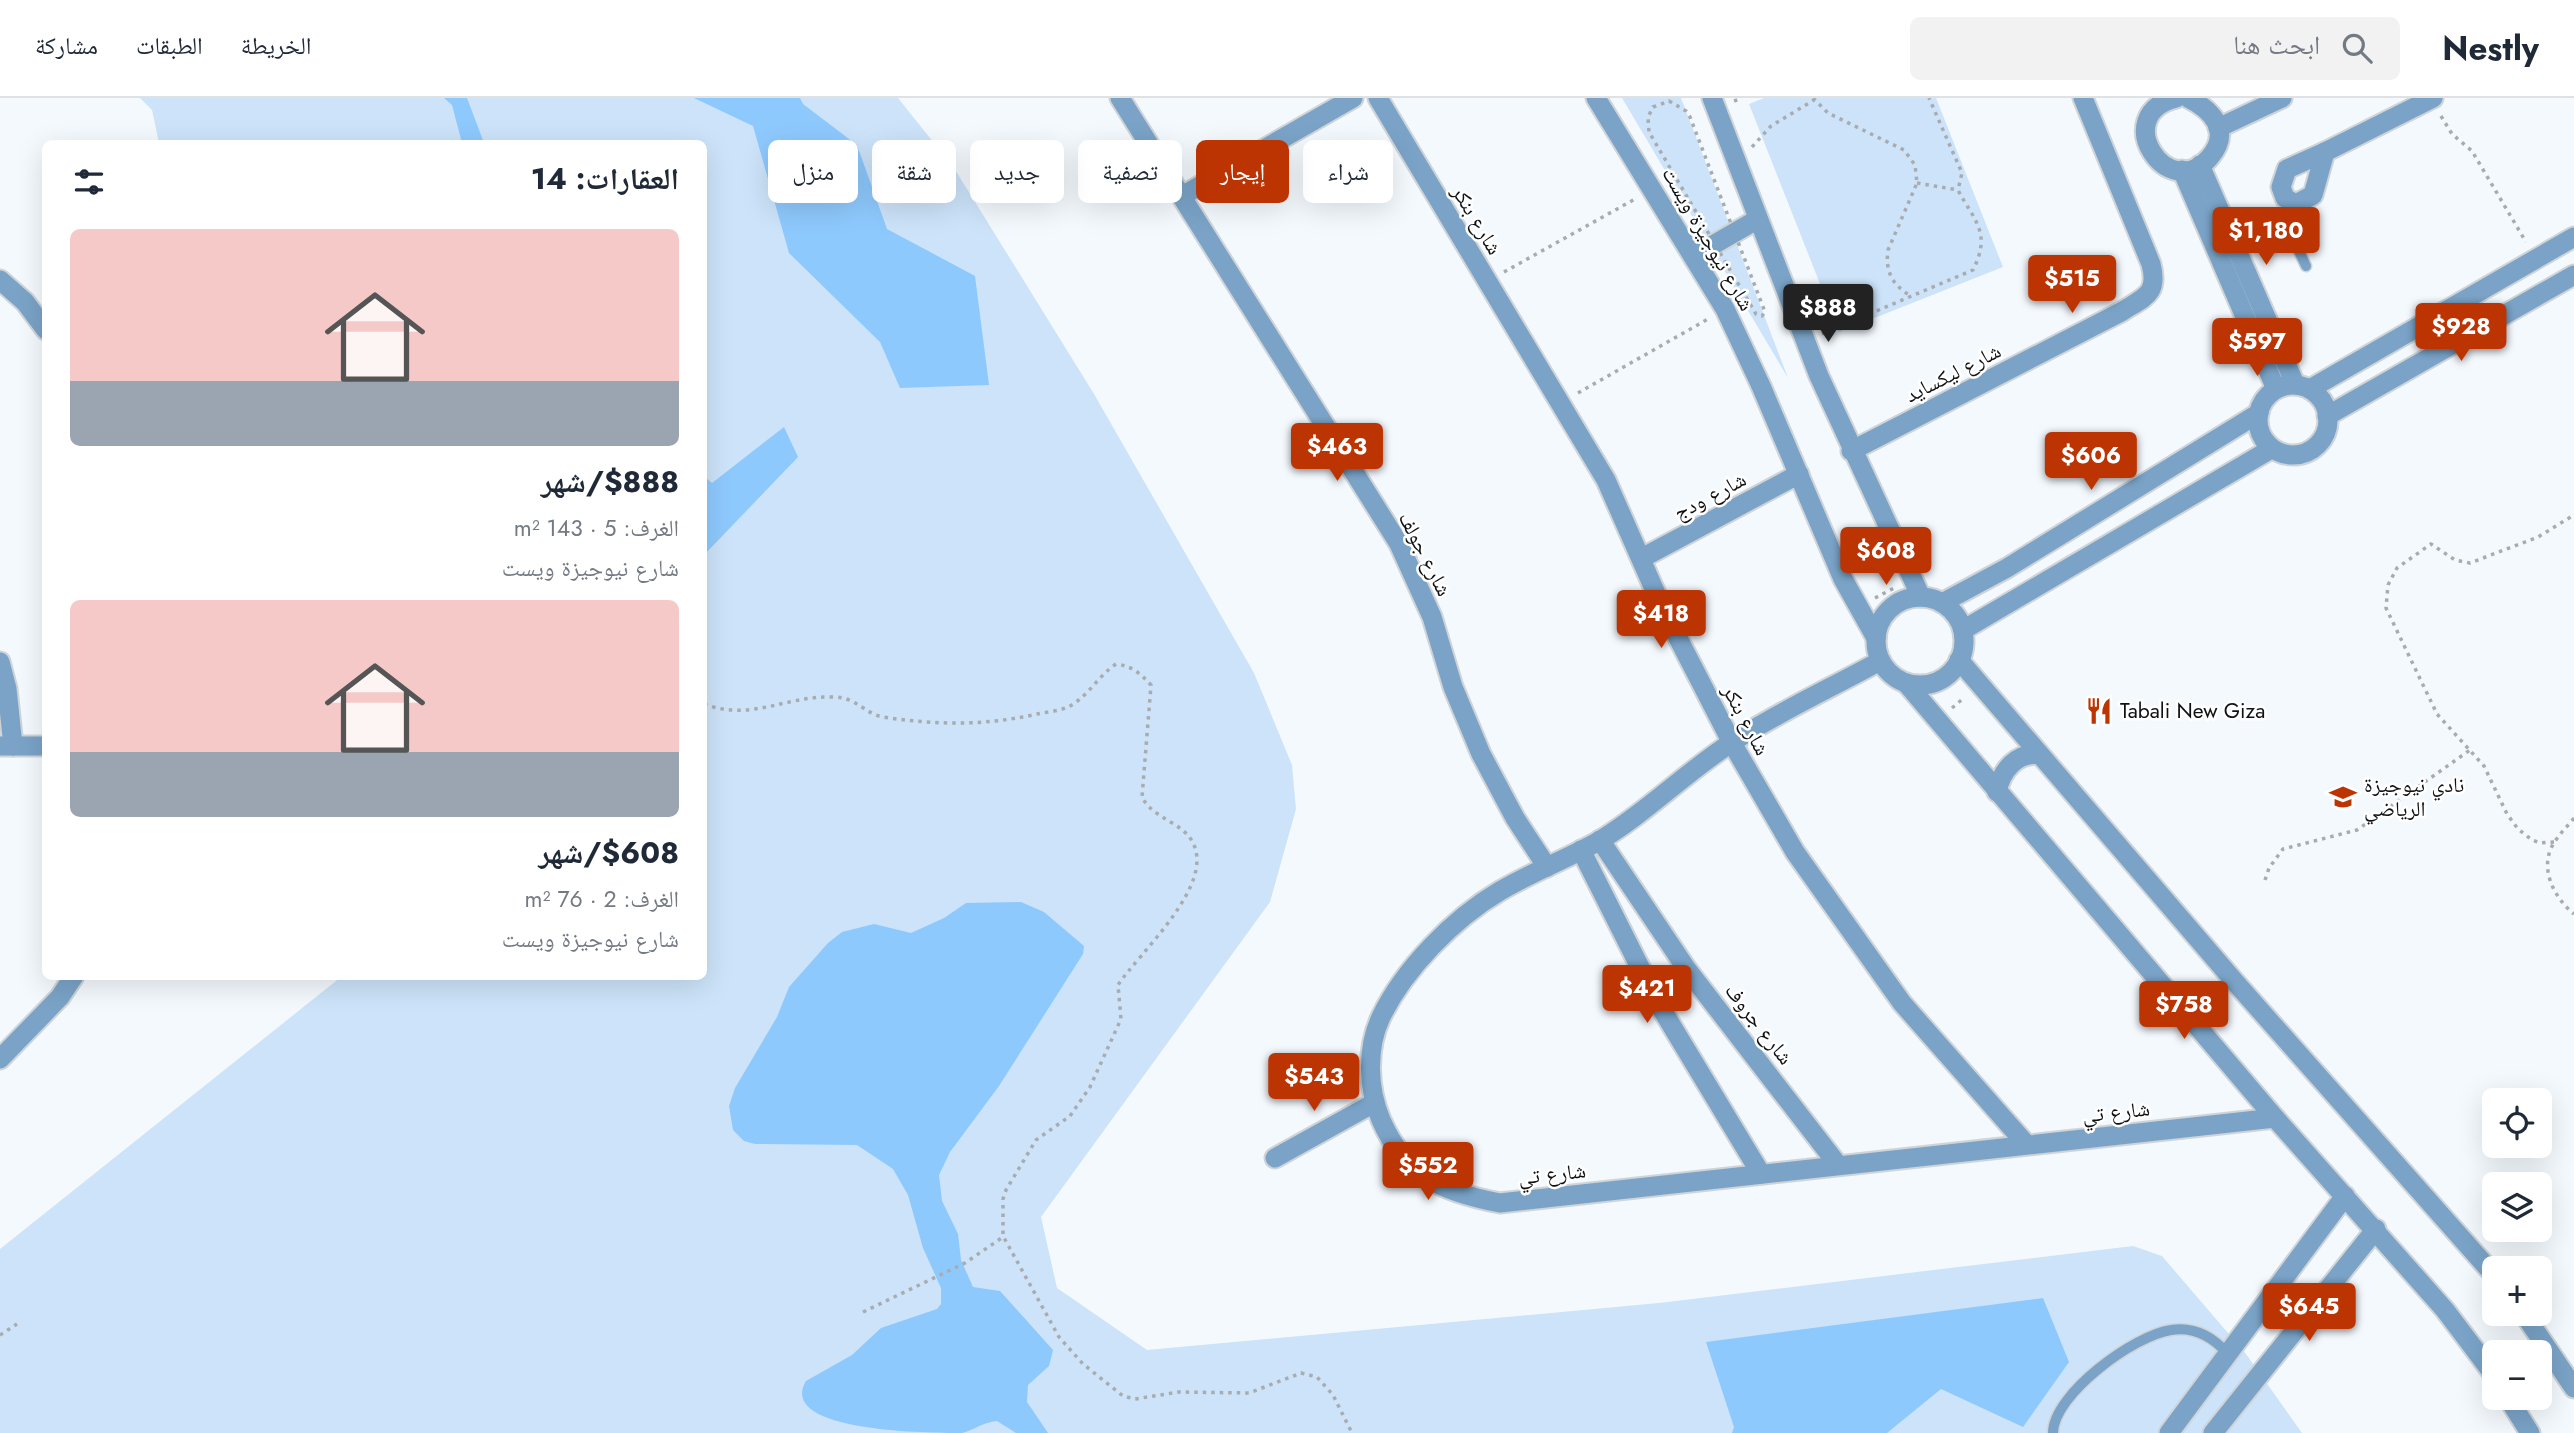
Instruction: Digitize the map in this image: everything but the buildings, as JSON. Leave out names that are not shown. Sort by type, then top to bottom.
[{"type":"street","name":"شارع جولف","points":[[1120,98],[1147,140]]},
{"type":"street","points":[[1182,196],[1353,98]]},
{"type":"street","name":"شارع بنكر","points":[[1378,98],[1606,480],[1662,607],[1732,743],[1795,852],[1846,929],[1902,1003],[2026,1144]]},
{"type":"street","name":"شارع نيوجيزة ويست","points":[[1596,98],[1725,309],[1800,474],[1843,579],[1876,638]]},
{"type":"street","name":"شارع نيوجيزة ويست","points":[[1712,98],[1805,341],[1851,451],[1921,597]]},
{"type":"street","name":"شارع ليكسايد","points":[[1851,451],[2121,312],[2149,294],[2155,278],[2151,264],[2083,98]]},
{"type":"street","points":[[2176,98],[2147,107],[2146,133],[2150,152],[2164,165],[2191,168],[2215,149],[2218,128],[2211,112],[2188,98]]},
{"type":"street","points":[[2218,128],[2282,98]]},
{"type":"street","points":[[2325,152],[2313,195],[2302,203],[2285,198],[2281,187],[2287,169],[2432,98]]},
{"type":"street","points":[[2191,168],[2303,387],[2323,400],[2327,416],[2326,435],[2317,446],[2304,453],[2290,455],[2270,449],[2261,433],[2259,413],[2265,399],[2276,389],[2303,387],[2574,237]]},
{"type":"street","points":[[2191,168],[2276,389]]},
{"type":"street","name":"شارع جولف","points":[[1182,196],[1399,544],[1432,617],[1453,687],[1481,754],[1515,818],[1548,867]]},
{"type":"street","points":[[1694,256],[1758,219]]},
{"type":"street","points":[[2327,416],[2574,275]]},
{"type":"street","points":[[0,280],[25,302],[42,325]]},
{"type":"street","points":[[1942,603],[2007,568],[2259,413]]},
{"type":"street","points":[[1963,630],[2270,449]]},
{"type":"street","name":"شارع ودج","points":[[1642,558],[1800,474]]},
{"type":"street","points":[[2007,568],[2022,595]]},
{"type":"street","points":[[1921,597],[1942,603],[1955,614],[1963,630],[1963,652],[1959,660],[1943,679],[1932,684],[1907,684],[1896,679],[1880,660],[1876,638],[1886,613],[1896,604],[1921,597]]},
{"type":"street","name":"شارع تي","points":[[1880,660],[1732,743],[1600,840],[1498,892],[1461,921],[1404,982],[1380,1018],[1370,1060],[1374,1103],[1391,1143],[1420,1174],[1458,1195],[1500,1203],[2275,1118]]},
{"type":"street","points":[[1959,660],[2235,982],[2482,1261]]},
{"type":"street","points":[[0,662],[7,689],[6,746],[42,746]]},
{"type":"street","points":[[1907,684],[2275,1118],[2445,1310],[2482,1359]]},
{"type":"street","points":[[1997,792],[2000,778],[2013,764],[2030,754],[2040,755]]},
{"type":"street","name":"شارع جروف","points":[[1600,840],[1686,968],[1838,1165]]},
{"type":"street","points":[[1581,850],[1658,1003],[1761,1174]]},
{"type":"street","points":[[0,1059],[60,997],[71,980]]},
{"type":"street","points":[[1275,1158],[1374,1103]]},
{"type":"street","points":[[2169,1433],[2345,1196]]},
{"type":"street","points":[[2213,1433],[2376,1229]]},
{"type":"street","points":[[2532,1326],[2574,1388]]},
{"type":"street","points":[[2516,1410],[2530,1433]]},
{"type":"lane","points":[[2290,201],[2292,236],[2306,266]]},
{"type":"lane","points":[[2053,1433],[2057,1414],[2084,1384],[2116,1354],[2154,1334],[2172,1329],[2200,1332],[2213,1338],[2228,1354]]},
{"type":"path","points":[[1805,341],[1973,270],[1979,258],[1981,232],[1958,190],[1962,173],[1929,98]]},
{"type":"path","points":[[2432,98],[2448,131],[2472,151],[2536,259]]},
{"type":"path","points":[[1737,163],[1771,126],[1813,99],[1828,113],[1904,150],[1915,165],[1917,183],[1888,250],[1887,261],[1894,282],[1911,296]]},
{"type":"path","points":[[1658,100],[1676,103],[1690,117],[1734,233],[1764,315],[1756,314],[1649,132],[1648,117],[1658,100]]},
{"type":"path","points":[[1917,183],[1958,190]]},
{"type":"path","points":[[1486,281],[1654,189]]},
{"type":"path","points":[[1561,403],[1725,309]]},
{"type":"path","points":[[2554,842],[2540,843],[2518,829],[2507,814],[2484,766],[2437,714],[2386,608],[2388,585],[2397,568],[2431,544],[2455,560],[2470,563],[2538,537],[2574,515]]},
{"type":"path","points":[[1859,607],[1914,578]]},
{"type":"path","points":[[707,705],[731,712],[762,710],[799,697],[838,696],[858,702],[881,717],[962,726],[1067,708],[1082,698],[1116,664],[1127,665],[1139,672],[1151,685],[1142,797],[1146,805],[1185,833],[1193,843],[1197,856],[1190,883],[1178,912],[1118,985],[1121,1019],[1090,1087],[1070,1116],[1035,1140],[1012,1179],[1003,1199],[1003,1236],[1059,1337],[1083,1364],[1123,1396],[1136,1399],[1179,1392],[1249,1393],[1301,1373],[1317,1377],[1333,1395],[1352,1433]]},
{"type":"path","points":[[1936,720],[1980,685]]},
{"type":"path","points":[[2265,880],[2269,868],[2283,849],[2357,830],[2470,750]]},
{"type":"path","points":[[2574,818],[2554,842],[2549,856],[2549,879],[2561,902],[2574,914]]},
{"type":"path","points":[[2192,1019],[2235,982]]},
{"type":"path","points":[[863,1312],[965,1263],[1003,1236]]},
{"type":"path","points":[[0,1335],[17,1324]]},
{"type":"shaded area","points":[[140,98],[898,98],[932,140],[872,140],[872,203],[956,203],[956,171],[970,194],[970,203],[976,203],[1094,394],[1254,673],[1292,765],[1296,809],[1270,902],[1041,1217],[1057,1288],[1147,1350],[1659,1303],[2133,1246],[2162,1256],[2246,1354],[2302,1433],[0,1433],[0,1249],[337,980],[707,980],[707,140],[158,140],[152,110]]},
{"type":"shaded area","points":[[1622,98],[1681,98],[1788,378]]},
{"type":"shaded area","points":[[1764,98],[1936,98],[2003,267],[1839,332],[1749,104]]},
{"type":"water","points":[[444,98],[467,98],[483,140],[461,140],[452,105]]},
{"type":"water","points":[[694,98],[800,98],[803,104],[850,140],[768,140],[768,179],[753,126]]},
{"type":"water","points":[[858,148],[872,187],[872,203],[878,203],[887,229],[975,276],[989,385],[900,388],[880,342],[789,253],[775,203],[858,203]]},
{"type":"water","points":[[784,427],[798,457],[707,552],[707,479],[712,483]]},
{"type":"water","points":[[1021,902],[1044,912],[1084,946],[1083,954],[999,1086],[950,1152],[939,1175],[942,1201],[958,1234],[961,1260],[973,1287],[1000,1291],[1053,1350],[1049,1366],[1028,1385],[1027,1402],[1048,1433],[1016,1433],[997,1421],[962,1433],[893,1430],[835,1420],[814,1411],[803,1398],[806,1381],[852,1355],[881,1328],[937,1309],[941,1304],[941,1288],[923,1248],[908,1195],[893,1169],[857,1145],[755,1144],[744,1141],[733,1130],[729,1106],[735,1088],[777,1017],[789,987],[828,943],[842,932],[874,924],[911,933],[944,918],[966,903]]},
{"type":"water","points":[[2043,1298],[2069,1362],[2023,1427],[1941,1389],[1887,1433],[1732,1433],[1734,1427],[1706,1342]]},
{"type":"place","name":"Tabali New Giza","points":[[2099,711]]},
{"type":"place","name":"نادي نيوجيزة الرياضي","points":[[2343,797]]}]
